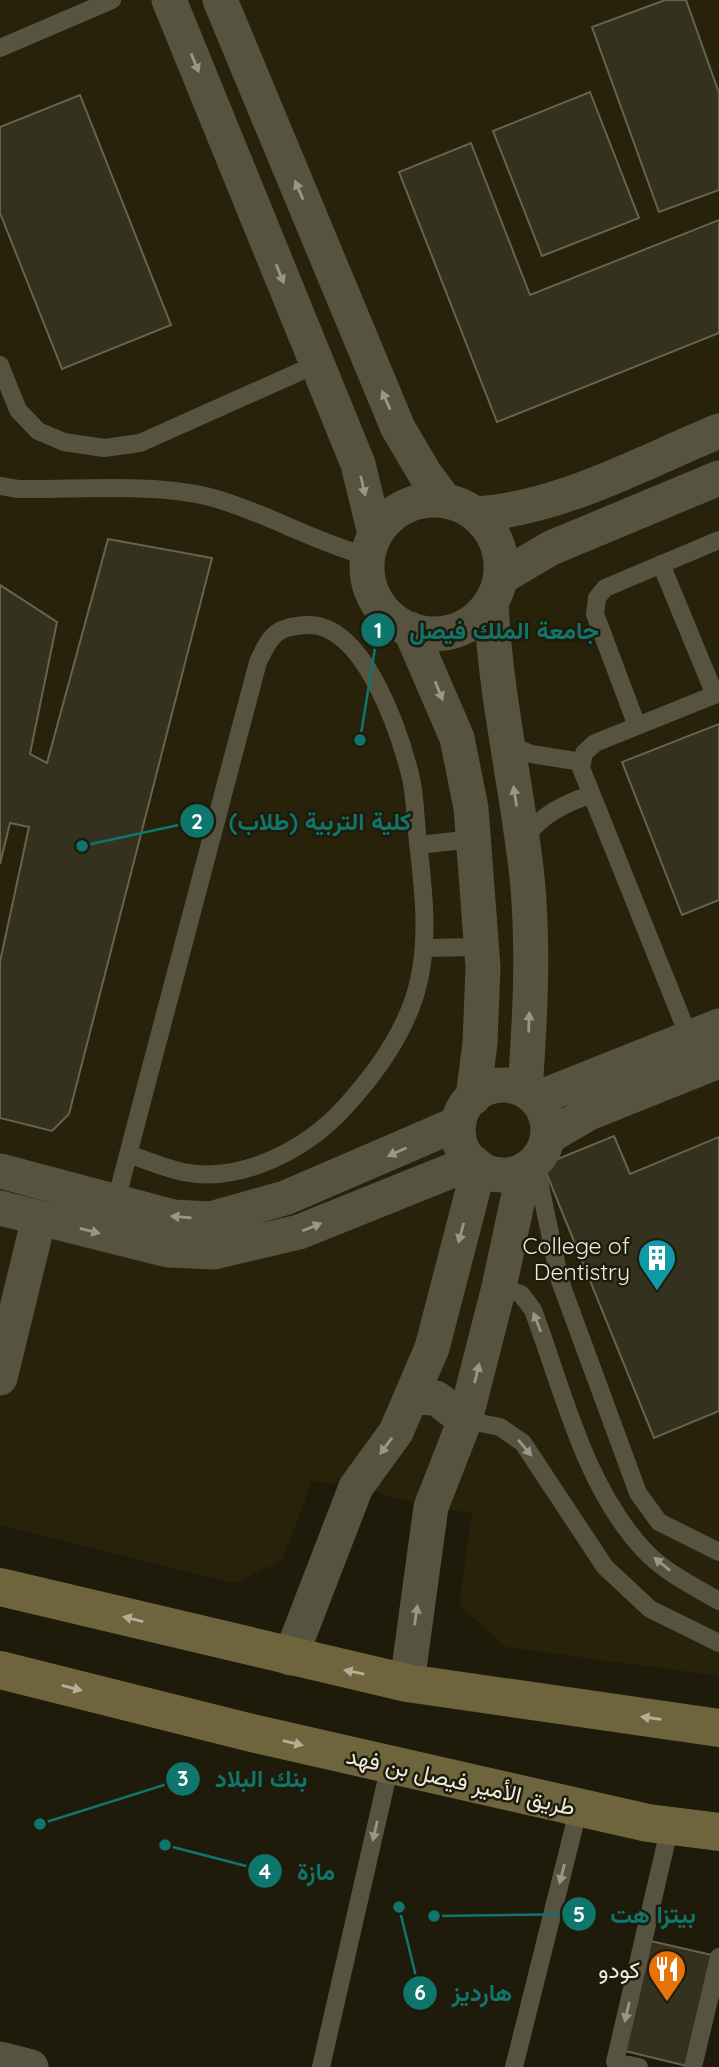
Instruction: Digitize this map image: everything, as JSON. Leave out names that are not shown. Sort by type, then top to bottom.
[{"type":"main road","points":[[0,1587],[290,1658],[407,1683],[719,1728]]},
{"type":"main road","name":"طريق الأمير فيصل بن فهد","points":[[2,1679],[579,1807],[670,1826],[719,1832]]},
{"type":"street","points":[[169,0],[358,464],[371,545],[367,575],[373,597],[386,614],[423,634],[443,634],[464,628],[481,615],[495,590],[551,548],[719,478]]},
{"type":"street","points":[[220,0],[398,428],[425,474],[494,536],[500,558],[495,590],[493,655],[527,880],[530,1095]]},
{"type":"street","points":[[371,545],[388,518],[404,506],[425,500],[507,513],[540,505],[719,430]]},
{"type":"street","points":[[410,629],[457,738],[471,808],[481,947],[480,1043],[466,1111],[463,1150],[476,1165],[496,1175],[535,1157],[589,1113],[719,1061]]},
{"type":"street","points":[[530,1095],[704,1031]]},
{"type":"street","points":[[0,1171],[173,1217],[210,1219],[285,1198],[466,1111],[497,1086],[530,1095],[544,1110],[535,1157],[466,1420],[430,1507],[407,1683]]},
{"type":"street","points":[[0,1208],[167,1250],[214,1252],[299,1232],[476,1165]]},
{"type":"street","points":[[290,1658],[356,1488],[396,1432],[432,1348],[476,1165]]},
{"type":"street","points":[[0,1378],[39,1218]]},
{"type":"street","points":[[450,1274],[499,1287]]},
{"type":"street","points":[[411,1397],[436,1398],[466,1420]]},
{"type":"street","points":[[0,2059],[31,2067]]},
{"type":"lane","points":[[0,48],[113,0]]},
{"type":"lane","points":[[0,365],[19,410],[38,431],[64,442],[104,448],[141,443],[317,364]]},
{"type":"lane","points":[[0,486],[182,492],[216,498],[315,540],[371,545]]},
{"type":"lane","points":[[637,726],[595,614],[597,598],[605,588],[719,540]]},
{"type":"lane","points":[[661,564],[717,694],[595,743],[584,753],[582,762],[590,795],[704,1031]]},
{"type":"lane","points":[[116,1201],[128,1154],[258,662],[269,639],[285,626],[313,625],[340,636],[359,657],[383,693],[411,776],[426,932],[419,982],[399,1032],[373,1074],[332,1121],[300,1143],[257,1165],[217,1175],[184,1172],[128,1154]]},
{"type":"lane","points":[[505,743],[531,754],[582,762]]},
{"type":"lane","points":[[522,842],[535,823],[564,804],[590,795]]},
{"type":"lane","points":[[418,845],[474,839]]},
{"type":"lane","points":[[424,948],[481,947]]},
{"type":"lane","points":[[535,1157],[560,1281],[638,1493],[659,1522],[719,1552]]},
{"type":"lane","points":[[499,1287],[521,1294],[533,1310],[579,1439],[609,1501],[644,1550],[681,1579],[719,1601]]},
{"type":"lane","points":[[466,1420],[500,1427],[523,1443],[605,1567],[650,1609],[719,1643]]},
{"type":"lane","points":[[320,2067],[390,1765]]},
{"type":"lane","points":[[514,2067],[579,1807]]},
{"type":"lane","points":[[639,2067],[615,2062],[670,1826]]},
{"type":"lane","points":[[694,2067],[719,1957]]},
{"type":"shaded area","points":[[0,0],[719,0],[719,1676],[506,1647],[459,1605],[472,1513],[431,1507],[356,1487],[312,1481],[282,1561],[234,1583],[0,1525]]},
{"type":"building","points":[[665,0],[686,0],[719,93],[719,190],[659,212],[592,27]]},
{"type":"building","points":[[590,92],[639,218],[542,256],[493,131]]},
{"type":"building","points":[[80,95],[171,325],[62,369],[0,213],[0,127]]},
{"type":"building","points":[[471,143],[530,295],[719,220],[719,333],[497,422],[399,172]]},
{"type":"building","points":[[108,539],[212,558],[69,1114],[52,1131],[0,1118],[0,962],[29,827],[10,823],[0,864],[0,585],[57,622],[30,754],[47,763]]},
{"type":"building","points":[[719,724],[719,900],[682,915],[622,762]]},
{"type":"building","name":"College of Dentistry","points":[[614,1136],[630,1174],[719,1137],[719,1411],[654,1438],[543,1165]]},
{"type":"building","name":"كودو","points":[[646,1940],[712,1955],[687,2066],[621,2050]]},
{"type":"place","name":"جامعة الملك فيصل","points":[[360,740]]},
{"type":"place","name":"(كلية التربية (طلاب","points":[[82,846]]},
{"type":"place","name":"College of Dentistry","points":[[657,1292]]},
{"type":"place","name":"بنك البلاد","points":[[40,1824]]},
{"type":"place","name":"مازة","points":[[165,1845]]},
{"type":"place","name":"هارديز","points":[[399,1907]]},
{"type":"place","name":"بيتزا هت","points":[[434,1916]]},
{"type":"place","name":"كودو","points":[[667,2003]]}]
